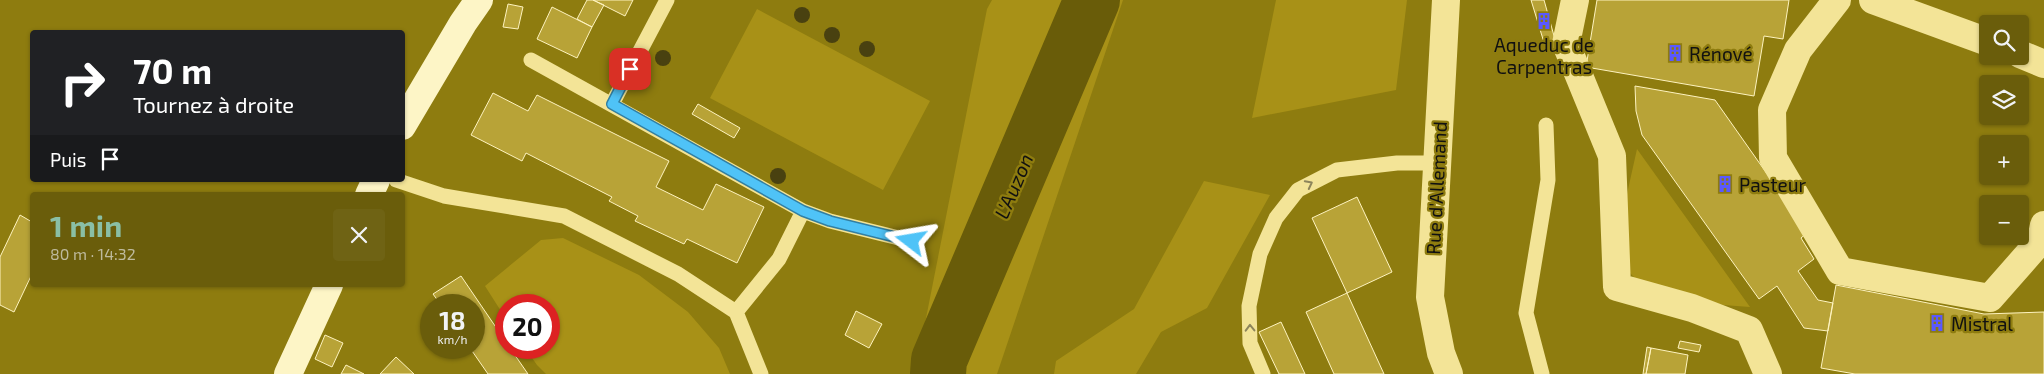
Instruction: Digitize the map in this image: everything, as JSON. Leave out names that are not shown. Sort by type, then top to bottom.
[{"type":"main road","points":[[405,121],[463,23],[479,0]]},
{"type":"main road","points":[[288,374],[328,287]]},
{"type":"street","name":"Rue d'Allemand","points":[[1446,0],[1430,297],[1441,353],[1449,374]]},
{"type":"street","points":[[1575,0],[1566,44],[1612,156],[1617,287],[1692,308],[1749,330],[1768,374]]},
{"type":"street","points":[[1837,0],[1798,50],[1772,110],[1773,158],[1840,272],[1990,298],[2043,235]]},
{"type":"street","points":[[1873,0],[1979,39]]},
{"type":"street","points":[[2029,57],[2044,63]]},
{"type":"lane","points":[[612,104],[667,0]]},
{"type":"lane","points":[[531,60],[803,211],[830,221],[911,241]]},
{"type":"lane","points":[[1542,374],[1526,313],[1548,180],[1546,125]]},
{"type":"lane","points":[[1264,374],[1250,343],[1249,306],[1260,254],[1276,218],[1298,190],[1337,170],[1397,163],[1437,163]]},
{"type":"lane","points":[[402,182],[444,196],[564,216],[678,274],[736,312],[761,374]]},
{"type":"lane","points":[[736,312],[779,258],[803,211]]},
{"type":"shaded area","points":[[992,0],[1123,0],[997,374],[915,374],[987,9]]},
{"type":"shaded area","points":[[1276,0],[1407,0],[1396,90],[1252,118]]},
{"type":"shaded area","points":[[757,9],[930,101],[883,190],[710,98]]},
{"type":"shaded area","points":[[1637,149],[1750,307],[1723,305],[1640,284],[1623,265],[1627,194]]},
{"type":"shaded area","points":[[1204,181],[1270,195],[1207,308],[1161,332],[1136,374],[1054,374],[1056,361],[1134,309]]},
{"type":"shaded area","points":[[563,238],[639,275],[688,312],[719,348],[730,374],[546,374],[533,359],[560,359],[560,294],[495,294],[495,302],[485,286],[541,240]]},
{"type":"building","points":[[587,0],[593,0],[604,5],[592,27],[577,19]]},
{"type":"building","points":[[593,0],[633,0],[625,16]]},
{"type":"building","name":"Aqueduc de Carpentras","points":[[1531,0],[1544,0],[1556,43],[1546,49]]},
{"type":"building","name":"Rénové","points":[[1597,0],[1789,0],[1783,39],[1764,36],[1754,96],[1586,67]]},
{"type":"building","points":[[508,4],[523,7],[518,29],[503,27]]},
{"type":"building","points":[[552,7],[592,27],[577,58],[537,39]]},
{"type":"building","name":"Pasteur","points":[[1635,86],[1715,100],[1808,232],[1801,238],[1814,259],[1798,271],[1818,300],[1833,303],[1828,331],[1804,328],[1777,286],[1759,299],[1642,135],[1636,111]]},
{"type":"building","points":[[493,93],[528,111],[537,95],[669,161],[656,187],[703,210],[716,184],[764,207],[737,263],[687,239],[684,244],[635,221],[638,216],[609,201],[612,197],[526,153],[522,161],[471,135]]},
{"type":"building","points":[[698,104],[740,128],[734,138],[692,114]]},
{"type":"building","points":[[1357,197],[1392,272],[1347,293],[1312,218]]},
{"type":"building","points":[[20,215],[30,221],[30,278],[14,312],[0,305],[0,257]]},
{"type":"building","points":[[461,276],[473,294],[433,294]]},
{"type":"building","name":"Mistral","points":[[1836,285],[1984,314],[2044,312],[2044,374],[1855,374],[1821,368]]},
{"type":"building","points":[[1347,293],[1384,374],[1334,374],[1306,312]]},
{"type":"building","points":[[485,311],[495,326],[495,359],[518,359],[528,374],[488,374],[478,359],[485,359]]},
{"type":"building","points":[[856,311],[882,324],[869,348],[845,335]]},
{"type":"building","points":[[1281,322],[1305,374],[1279,374],[1259,332]]},
{"type":"building","points":[[325,335],[343,343],[332,367],[315,359]]},
{"type":"building","points":[[1680,341],[1701,345],[1699,352],[1678,348]]},
{"type":"building","points":[[1647,347],[1651,348],[1646,374],[1643,374]]},
{"type":"building","points":[[1651,348],[1688,355],[1685,374],[1646,374]]},
{"type":"building","points":[[396,357],[414,374],[380,374]]},
{"type":"building","points":[[346,365],[364,374],[341,374]]},
{"type":"waterway","name":"L'Auzon","points":[[938,374],[939,360],[1092,0]]},
{"type":"place","name":"Aqueduc de Carpentras","points":[[1544,21]]},
{"type":"place","name":"Rénové","points":[[1675,53]]},
{"type":"place","name":"Pasteur","points":[[1725,184]]},
{"type":"place","name":"Mistral","points":[[1937,323]]},
{"type":"route","points":[[630,69],[612,104],[803,211],[830,221],[911,241]]}]
